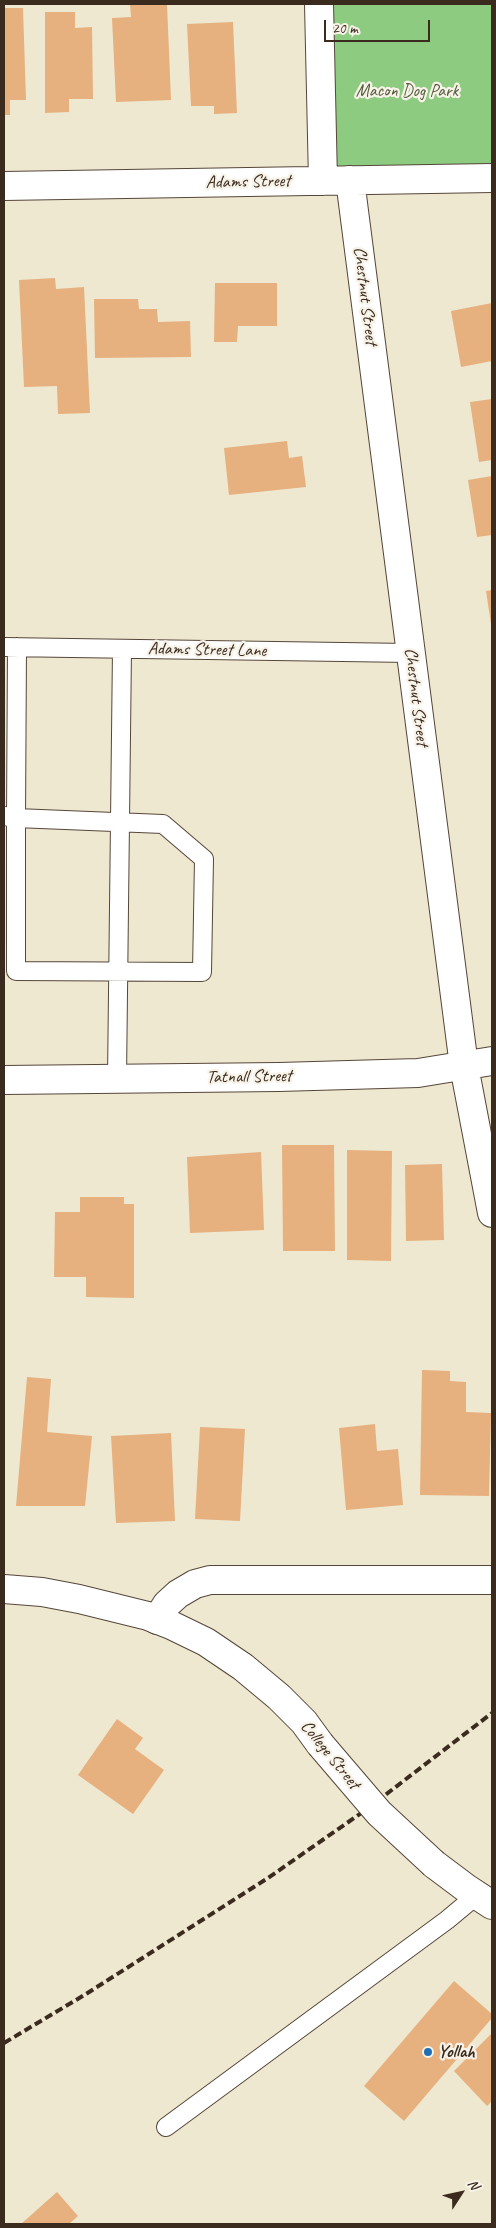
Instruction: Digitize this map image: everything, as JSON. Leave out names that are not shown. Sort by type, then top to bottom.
[{"type":"street","points":[[319,4],[323,181]]},
{"type":"street","name":"Adams Street","points":[[4,186],[492,178]]},
{"type":"street","name":"Chestnut Street","points":[[350,180],[464,1066],[492,1213]]},
{"type":"street","name":"Tatnall Street","points":[[4,1080],[418,1073],[492,1061]]},
{"type":"street","points":[[157,1620],[167,1604],[178,1594],[195,1584],[210,1580],[492,1580]]},
{"type":"street","name":"College Street","points":[[4,1589],[42,1592],[79,1599],[157,1620],[206,1642],[243,1667],[279,1696],[304,1722],[320,1744],[379,1813],[434,1864],[485,1900]]},
{"type":"lane","name":"Adams Street Lane","points":[[10,647],[410,653]]},
{"type":"lane","points":[[10,647],[10,817],[16,971],[202,972],[204,859],[163,824],[10,817]]},
{"type":"lane","points":[[117,1079],[122,649]]},
{"type":"lane","points":[[166,2127],[439,1926],[485,1900]]},
{"type":"green space","name":"Macon Dog Park","points":[[320,4],[492,4],[492,178],[323,183]]},
{"type":"building","points":[[130,4],[167,4],[171,100],[116,102],[112,18],[131,17]]},
{"type":"building","points":[[4,8],[23,8],[26,100],[10,100],[10,115],[4,115]]},
{"type":"building","points":[[45,12],[75,12],[75,28],[92,27],[93,99],[69,99],[69,112],[45,113]]},
{"type":"building","points":[[233,22],[237,113],[214,114],[214,106],[191,106],[187,24]]},
{"type":"building","points":[[55,278],[56,289],[84,287],[90,413],[58,414],[57,386],[24,387],[19,280]]},
{"type":"building","points":[[215,283],[277,283],[277,326],[238,326],[237,342],[214,342]]},
{"type":"building","points":[[94,299],[138,299],[139,309],[157,309],[158,322],[190,321],[191,357],[95,358]]},
{"type":"building","points":[[492,303],[492,361],[461,367],[451,311]]},
{"type":"building","points":[[492,399],[492,460],[479,462],[470,402]]},
{"type":"building","points":[[287,441],[289,458],[302,456],[306,487],[229,495],[224,448]]},
{"type":"building","points":[[492,476],[492,535],[477,537],[468,480]]},
{"type":"building","points":[[492,590],[492,624],[491,624],[486,591]]},
{"type":"building","points":[[282,1145],[334,1145],[335,1251],[283,1251]]},
{"type":"building","points":[[347,1150],[392,1151],[391,1261],[347,1260]]},
{"type":"building","points":[[261,1152],[264,1230],[190,1233],[187,1157]]},
{"type":"building","points":[[442,1164],[444,1240],[406,1241],[405,1165]]},
{"type":"building","points":[[80,1197],[124,1197],[124,1204],[134,1204],[134,1298],[86,1297],[86,1277],[54,1277],[55,1212],[80,1212]]},
{"type":"building","points":[[422,1370],[450,1371],[450,1381],[466,1382],[466,1412],[491,1413],[489,1496],[420,1495]]},
{"type":"building","points":[[27,1377],[51,1379],[47,1432],[92,1436],[85,1506],[16,1506]]},
{"type":"building","points":[[375,1424],[377,1451],[398,1449],[403,1505],[346,1510],[339,1428]]},
{"type":"building","points":[[200,1427],[245,1429],[240,1521],[195,1519]]},
{"type":"building","points":[[171,1433],[175,1521],[116,1523],[111,1436]]},
{"type":"building","points":[[117,1719],[143,1738],[135,1749],[164,1770],[133,1814],[78,1775]]},
{"type":"building","name":"Yollah","points":[[454,1981],[492,2014],[492,2018],[404,2121],[364,2086]]},
{"type":"building","points":[[492,2033],[492,2101],[487,2106],[454,2071]]},
{"type":"building","points":[[57,2192],[78,2216],[69,2224],[21,2224]]},
{"type":"railway","points":[[4,2043],[86,1994],[268,1878],[367,1809],[492,1713]]},
{"type":"place","name":"Yollah","points":[[428,2052]]}]
